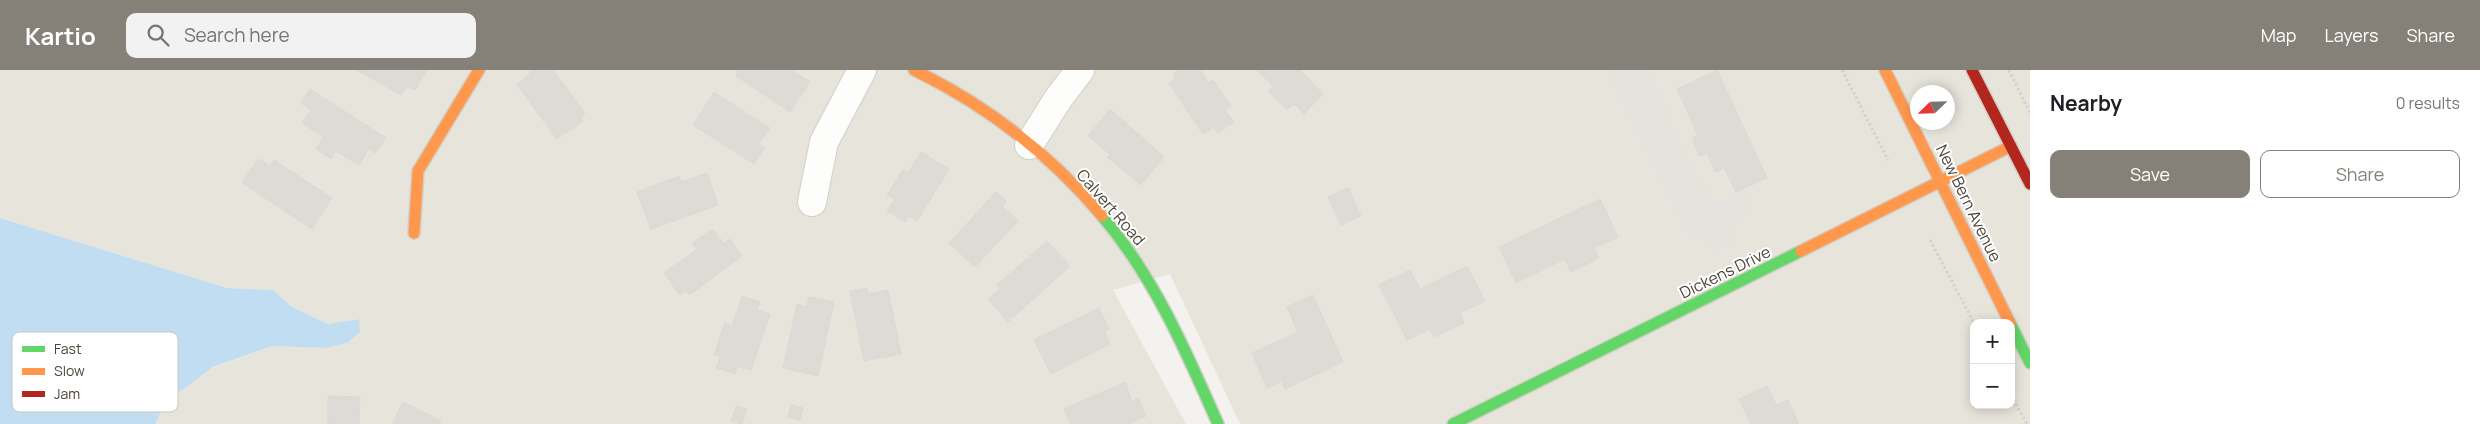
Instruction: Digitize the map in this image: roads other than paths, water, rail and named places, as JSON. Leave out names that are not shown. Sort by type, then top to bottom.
[{"type":"street","points":[[414,233],[418,171],[479,70]]},
{"type":"street","points":[[812,202],[824,142],[862,70]]},
{"type":"street","name":"Calvert Road","points":[[914,70],[968,98],[1029,145],[1096,210],[1130,251],[1159,299],[1218,424]]},
{"type":"street","points":[[1029,145],[1058,99],[1080,70]]},
{"type":"street","name":"New Bern Avenue","points":[[1885,70],[2009,319]]},
{"type":"street","points":[[1972,70],[2030,184]]},
{"type":"street","name":"Dickens Drive","points":[[1453,424],[1941,183],[2011,146]]},
{"type":"street","name":"New Bern Avenue","points":[[2015,332],[2030,363]]},
{"type":"water","points":[[0,218],[227,288],[273,290],[292,307],[328,324],[359,319],[360,332],[347,343],[325,348],[272,346],[213,367],[178,393],[178,332],[12,332],[12,412],[161,412],[155,424],[0,424]]}]
